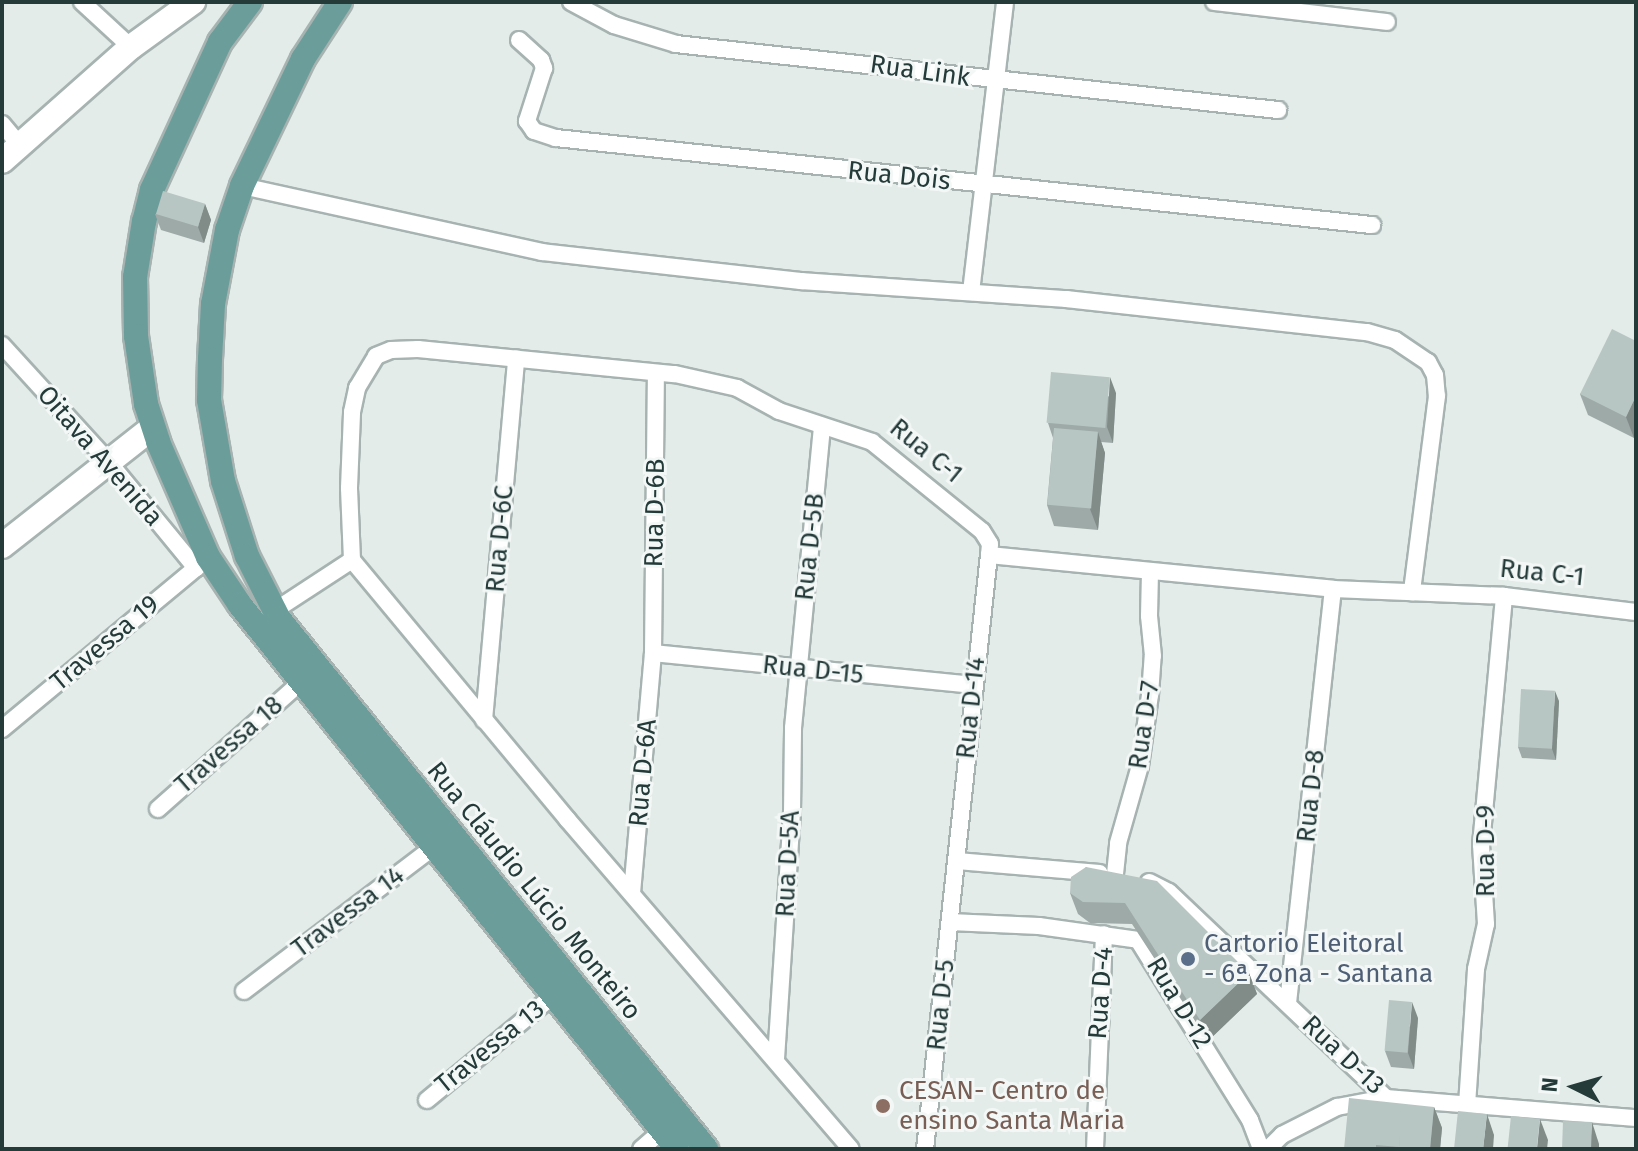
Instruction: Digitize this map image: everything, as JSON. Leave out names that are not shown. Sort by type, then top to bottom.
[{"type":"main road","points":[[250,2],[220,42],[152,190],[135,277],[135,316],[139,367],[153,427],[202,562],[264,617]]},
{"type":"main road","points":[[264,617],[223,481],[209,400],[213,304],[227,230],[242,186],[303,59],[340,2]]},
{"type":"main road","name":"Rua Cláudio Lúcio Monteiro","points":[[264,617],[673,1132]]},
{"type":"main road","name":"Rua Cláudio Lúcio Monteiro","points":[[443,839],[554,995],[673,1132],[706,1149]]},
{"type":"street","points":[[82,2],[131,47]]},
{"type":"street","points":[[2,124],[11,153],[131,47],[193,2]]},
{"type":"street","name":"Rua Link","points":[[571,2],[614,25],[676,44],[1278,110]]},
{"type":"street","points":[[971,292],[1005,2]]},
{"type":"street","points":[[1214,2],[1366,10],[1387,22]]},
{"type":"street","name":"Rua Dois","points":[[519,40],[543,63],[527,121],[529,128],[542,134],[616,146],[1372,225]]},
{"type":"street","points":[[242,186],[470,238],[556,254],[801,281],[971,292],[1367,332],[1415,351],[1428,362],[1435,375],[1437,396],[1412,592]]},
{"type":"street","name":"Rua C-1","points":[[352,560],[349,488],[352,412],[357,388],[370,363],[382,353],[403,349],[656,373],[728,385],[770,407],[822,426],[860,435],[879,447],[982,531],[990,544],[989,555],[1333,589],[1504,596],[1636,612]]},
{"type":"street","name":"Oitava Avenida","points":[[5,356],[202,562]]},
{"type":"street","name":"Rua D-6C","points":[[484,720],[516,358]]},
{"type":"street","name":"Rua D-6B","points":[[653,653],[656,373]]},
{"type":"street","name":"Rua D-5B","points":[[798,668],[822,426]]},
{"type":"street","points":[[2,546],[153,427]]},
{"type":"street","name":"Rua D-14","points":[[957,861],[989,555]]},
{"type":"street","points":[[264,617],[352,560],[484,720],[851,1149]]},
{"type":"street","name":"Travessa 19","points":[[2,729],[202,562]]},
{"type":"street","name":"Rua D-7","points":[[1115,874],[1118,843],[1140,766],[1150,695],[1153,656],[1149,616],[1150,573]]},
{"type":"street","name":"Rua D-8","points":[[1288,1003],[1333,589]]},
{"type":"street","name":"Rua D-9","points":[[1467,1105],[1476,969],[1486,924],[1481,845],[1504,596]]},
{"type":"street","name":"Rua D-15","points":[[653,653],[973,685]]},
{"type":"street","name":"Rua D-6A","points":[[632,893],[653,653]]},
{"type":"street","name":"Rua D-5A","points":[[776,1059],[798,668]]},
{"type":"street","name":"Travessa 18","points":[[158,809],[310,675]]},
{"type":"street","name":"Travessa 14","points":[[244,991],[443,839]]},
{"type":"street","name":"Rua D-13","points":[[957,861],[1115,874],[1154,883],[1169,892],[1386,1098],[1636,1118]]},
{"type":"street","name":"Rua D-5","points":[[925,1149],[957,861]]},
{"type":"street","name":"Rua D-12","points":[[950,922],[1133,938],[1146,949],[1250,1120],[1261,1149]]},
{"type":"street","name":"Rua D-4","points":[[1095,1149],[1104,934]]},
{"type":"street","name":"Travessa 13","points":[[427,1100],[554,995]]},
{"type":"street","points":[[1268,1149],[1282,1135],[1337,1107],[1386,1098]]},
{"type":"street","points":[[641,1149],[673,1132]]},
{"type":"building","points":[[163,191],[205,204],[198,227],[156,214]]},
{"type":"building","points":[[1612,329],[1636,341],[1636,396],[1626,417],[1580,394]]},
{"type":"building","points":[[1051,372],[1110,377],[1105,428],[1047,423]]},
{"type":"building","points":[[1054,428],[1098,432],[1091,509],[1047,505]]},
{"type":"building","points":[[1521,689],[1555,691],[1552,749],[1518,747]]},
{"type":"building","name":"Cartorio Eleitoral - 6ª Zona - Santana","points":[[1086,867],[1157,881],[1249,973],[1200,1020],[1125,903],[1083,902],[1070,893],[1071,877]]},
{"type":"building","points":[[1389,1000],[1412,1002],[1407,1053],[1385,1051]]},
{"type":"building","points":[[1349,1098],[1434,1107],[1430,1149],[1399,1149],[1400,1132],[1399,1147],[1376,1145],[1376,1149],[1344,1149]]},
{"type":"building","points":[[1458,1111],[1487,1114],[1483,1149],[1454,1149]]},
{"type":"building","points":[[1511,1116],[1540,1119],[1537,1149],[1508,1149]]},
{"type":"building","points":[[1563,1121],[1592,1122],[1591,1149],[1562,1149]]},
{"type":"place","name":"Cartorio Eleitoral - 6ª Zona - Santana","points":[[1188,959]]},
{"type":"place","name":"CESAN- Centro de ensino Santa Maria","points":[[883,1106]]}]
